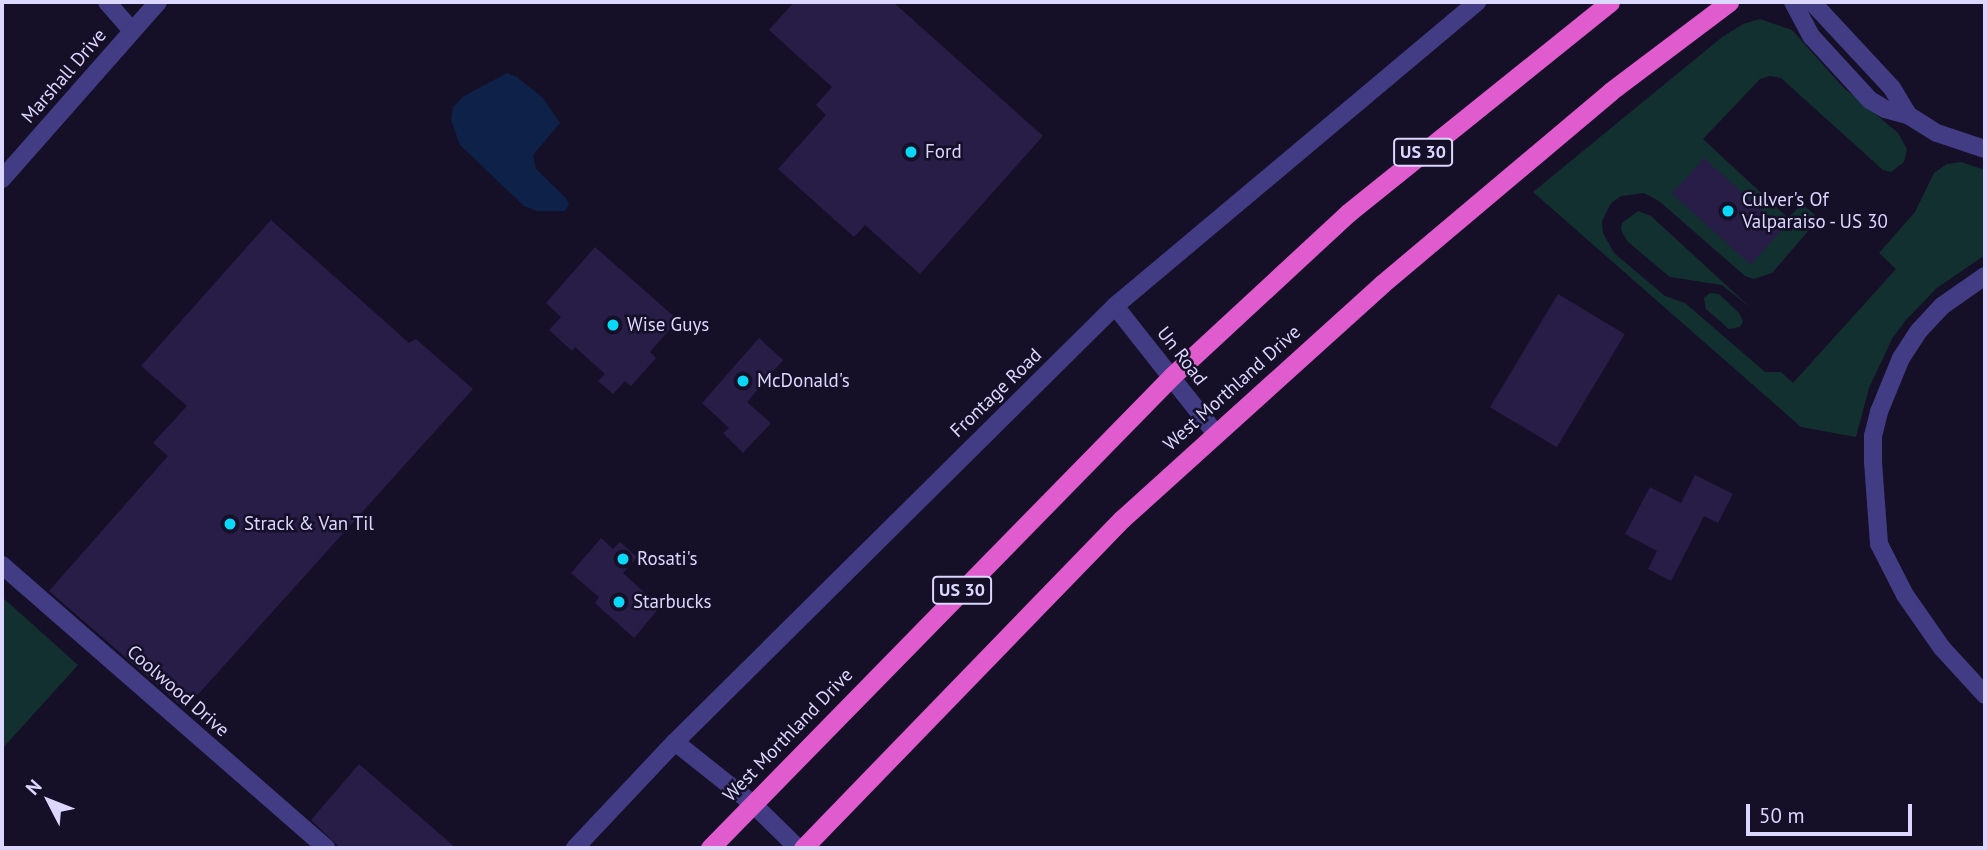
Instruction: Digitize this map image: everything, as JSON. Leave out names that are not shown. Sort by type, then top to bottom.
[{"type":"highway","name":"West Morthland Drive","points":[[710,848],[1172,376],[1348,213],[1610,2]]},
{"type":"highway","name":"West Morthland Drive","points":[[800,848],[1122,519],[1440,235],[1611,92],[1728,2]]},
{"type":"street","points":[[107,2],[132,31]]},
{"type":"street","name":"Marshall Drive","points":[[2,179],[158,2]]},
{"type":"street","name":"Frontage Road","points":[[575,848],[675,742],[1115,306],[1312,137],[1477,2]]},
{"type":"street","points":[[1793,2],[1812,37],[1870,100],[1885,109],[1908,116],[1937,133],[1985,149]]},
{"type":"street","points":[[1812,2],[1892,88],[1908,116]]},
{"type":"street","points":[[1985,276],[1942,306],[1918,332],[1901,358],[1879,412],[1873,436],[1879,544],[1905,595],[1942,648],[1985,695]]},
{"type":"street","name":"Un Road","points":[[1115,306],[1216,434]]},
{"type":"street","name":"Coolwood Drive","points":[[2,565],[326,848]]},
{"type":"street","points":[[675,742],[753,804],[800,848]]},
{"type":"green space","points":[[1760,19],[1792,30],[1843,87],[1898,133],[1907,149],[1904,162],[1891,172],[1883,170],[1781,78],[1770,76],[1760,79],[1703,139],[1788,218],[1802,204],[1815,215],[1816,222],[1772,273],[1754,279],[1745,276],[1659,201],[1644,193],[1621,196],[1611,203],[1602,221],[1603,233],[1614,253],[1665,296],[1685,303],[1765,372],[1781,372],[1793,383],[1896,269],[1879,253],[1915,212],[1934,173],[1947,164],[1961,162],[1985,170],[1985,255],[1937,288],[1905,321],[1892,339],[1869,388],[1856,437],[1801,427],[1533,192],[1721,38],[1743,24]]},
{"type":"green space","points":[[1638,211],[1651,216],[1751,308],[1722,285],[1670,277],[1628,242],[1621,230],[1622,223]]},
{"type":"green space","points":[[1710,293],[1719,294],[1739,313],[1743,321],[1740,327],[1729,329],[1706,309],[1704,298]]},
{"type":"green space","points":[[2,597],[78,665],[2,749]]},
{"type":"water","points":[[507,73],[517,77],[543,98],[560,123],[533,155],[536,169],[566,198],[569,205],[565,211],[537,211],[524,206],[460,145],[451,120],[453,107],[464,96]]},
{"type":"building","name":"Ford","points":[[794,2],[893,2],[1043,136],[920,274],[865,225],[854,237],[778,169],[826,115],[816,105],[832,87],[769,30]]},
{"type":"building","name":"Culver's Of Valparaiso - US 30","points":[[1704,158],[1783,229],[1751,265],[1672,194]]},
{"type":"building","name":"Strack & Van Til","points":[[271,220],[409,343],[416,339],[473,389],[185,709],[49,591],[168,456],[153,443],[187,406],[141,366]]},
{"type":"building","name":"Wise Guys","points":[[595,247],[678,320],[650,352],[656,358],[631,386],[625,381],[613,394],[598,381],[605,374],[575,347],[572,351],[549,330],[561,317],[546,303]]},
{"type":"building","points":[[1558,294],[1625,334],[1557,447],[1490,407]]},
{"type":"building","name":"McDonald's","points":[[759,338],[783,360],[747,402],[771,423],[743,453],[723,433],[729,428],[702,403]]},
{"type":"building","points":[[1695,475],[1733,494],[1718,523],[1704,516],[1671,581],[1648,569],[1657,551],[1625,534],[1650,487],[1681,503]]},
{"type":"building","points":[[601,538],[613,549],[620,542],[637,557],[623,573],[660,607],[634,638],[595,603],[599,597],[571,573]]},
{"type":"building","points":[[359,764],[456,848],[341,848],[337,845],[311,820]]},
{"type":"place","name":"Ford","points":[[911,152]]},
{"type":"place","name":"Culver's Of Valparaiso - US 30","points":[[1728,211]]},
{"type":"place","name":"Wise Guys","points":[[613,325]]},
{"type":"place","name":"McDonald's","points":[[743,381]]},
{"type":"place","name":"Strack & Van Til","points":[[230,524]]},
{"type":"place","name":"Rosati's","points":[[623,559]]},
{"type":"place","name":"Starbucks","points":[[619,602]]}]
